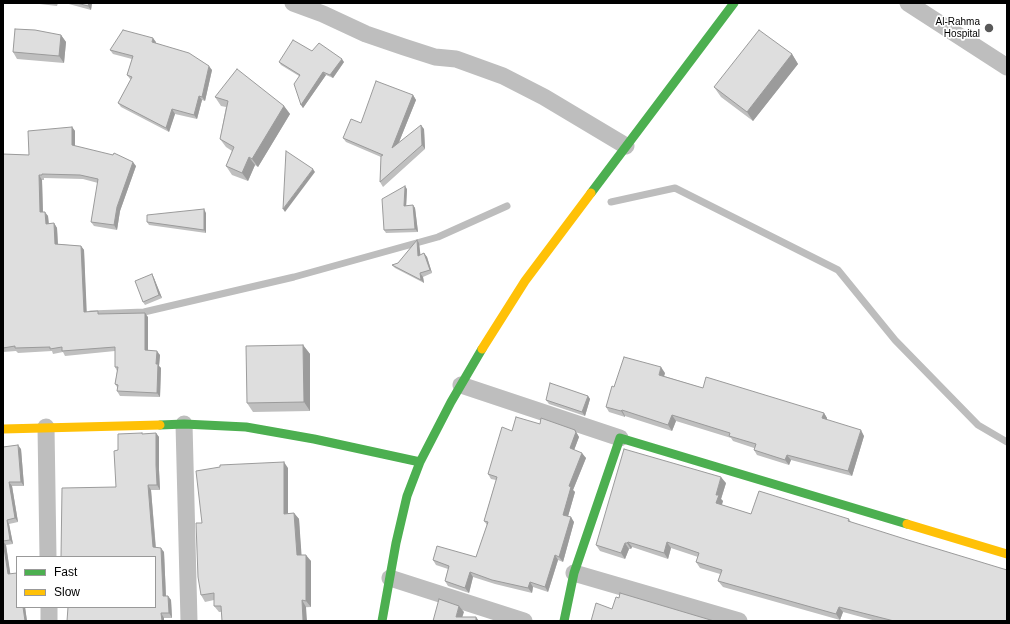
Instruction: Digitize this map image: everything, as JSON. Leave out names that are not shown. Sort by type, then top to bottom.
[{"type":"street","points":[[293,3],[323,14],[366,34],[435,57],[456,59],[503,76],[544,97],[626,146]]},
{"type":"street","points":[[382,621],[396,543],[407,496],[420,462],[490,334],[525,281],[734,3]]},
{"type":"street","points":[[908,3],[1007,67]]},
{"type":"street","points":[[461,385],[620,438],[1007,554]]},
{"type":"street","points":[[3,429],[184,424],[246,427],[314,439],[420,462]]},
{"type":"street","points":[[184,424],[189,621]]},
{"type":"street","points":[[46,427],[48,556]]},
{"type":"street","points":[[564,621],[574,573],[620,438]]},
{"type":"street","points":[[574,573],[739,621]]},
{"type":"street","points":[[390,578],[524,621]]},
{"type":"street","points":[[49,608],[49,621]]},
{"type":"building","points":[[77,3],[89,3],[88,6]]},
{"type":"building","points":[[15,29],[35,30],[61,35],[59,56],[13,52]]},
{"type":"building","points":[[123,30],[153,38],[152,42],[189,53],[209,66],[202,97],[199,96],[194,115],[172,109],[166,128],[118,103],[132,77],[127,75],[133,56],[110,50]]},
{"type":"building","points":[[759,30],[792,54],[747,112],[714,87]]},
{"type":"building","points":[[293,40],[312,51],[319,43],[342,59],[330,75],[323,72],[301,105],[294,84],[300,75],[279,62]]},
{"type":"building","points":[[237,69],[284,106],[252,159],[249,157],[242,173],[226,166],[234,147],[220,139],[228,101],[215,97]]},
{"type":"building","points":[[376,81],[413,95],[392,148],[421,125],[422,145],[380,182],[381,156],[383,155],[343,138],[351,119],[361,123]]},
{"type":"building","points":[[72,127],[72,145],[113,155],[114,153],[133,162],[117,207],[114,225],[91,222],[98,179],[80,175],[39,175],[40,212],[45,212],[46,224],[54,223],[55,244],[81,246],[84,312],[98,311],[98,314],[145,313],[145,350],[157,351],[157,393],[117,391],[118,385],[115,384],[118,367],[115,367],[115,347],[62,351],[62,347],[50,349],[50,347],[15,348],[15,346],[3,348],[3,154],[29,155],[28,131]]},
{"type":"building","points":[[286,151],[313,169],[283,209]]},
{"type":"building","points":[[405,186],[404,206],[413,205],[415,229],[384,230],[382,199]]},
{"type":"building","points":[[204,209],[204,230],[147,222],[147,215]]},
{"type":"building","points":[[417,240],[418,256],[424,253],[430,270],[420,273],[421,280],[392,265],[398,263]]},
{"type":"building","points":[[152,274],[159,295],[143,302],[135,281]]},
{"type":"building","points":[[303,345],[304,402],[247,403],[246,346]]},
{"type":"building","points":[[624,357],[661,367],[659,375],[703,388],[706,377],[824,413],[822,418],[861,430],[848,471],[787,455],[785,460],[754,450],[756,444],[729,436],[730,433],[672,415],[668,425],[622,410],[606,407],[612,386],[614,387]]},
{"type":"building","points":[[550,383],[588,396],[582,412],[546,400]]},
{"type":"building","points":[[516,417],[540,424],[541,418],[575,430],[576,432],[570,448],[582,453],[569,486],[571,487],[563,515],[571,517],[559,557],[555,555],[545,587],[530,582],[528,588],[492,580],[470,572],[465,588],[445,581],[449,566],[433,560],[437,546],[476,557],[488,522],[484,521],[497,477],[488,474],[502,427],[512,431]]},
{"type":"building","points":[[156,433],[157,485],[148,485],[153,547],[161,548],[163,596],[168,596],[169,613],[161,613],[162,621],[67,621],[68,608],[156,608],[156,556],[61,556],[62,488],[116,487],[114,451],[118,450],[118,434]]},
{"type":"building","points":[[18,445],[21,482],[9,482],[15,518],[7,520],[10,540],[3,541],[3,447]]},
{"type":"building","points":[[624,449],[721,477],[716,495],[719,495],[716,503],[751,514],[759,491],[849,519],[848,521],[1007,570],[1007,621],[894,621],[839,607],[836,614],[718,581],[722,570],[696,562],[699,553],[667,542],[664,553],[628,542],[625,543],[621,553],[596,545]]},
{"type":"building","points":[[284,462],[284,514],[294,513],[297,555],[306,555],[306,601],[302,600],[303,621],[222,621],[221,606],[214,606],[214,593],[201,595],[198,577],[196,523],[202,523],[196,471],[220,467],[220,465]]},
{"type":"building","points":[[3,541],[8,574],[16,573],[16,608],[23,608],[25,621],[3,621]]},
{"type":"building","points":[[620,593],[714,621],[591,621],[596,603],[612,609],[616,597],[619,598]]},
{"type":"building","points":[[439,599],[459,606],[456,617],[476,617],[476,621],[433,621]]},
{"type":"waterway","points":[[611,202],[675,188],[838,270],[895,340],[978,425],[1007,442]]},
{"type":"waterway","points":[[91,314],[144,312],[294,277],[438,237],[507,206]]},
{"type":"traffic: fast","points":[[591,193],[734,3]]},
{"type":"traffic: fast","points":[[382,621],[396,543],[407,496],[420,462],[451,402],[482,349]]},
{"type":"traffic: fast","points":[[160,425],[184,424],[246,427],[314,439],[420,462]]},
{"type":"traffic: fast","points":[[564,621],[574,573],[620,438],[907,524]]},
{"type":"traffic: slow","points":[[482,349],[525,281],[591,193]]},
{"type":"traffic: slow","points":[[3,429],[160,425]]},
{"type":"traffic: slow","points":[[907,524],[1007,554]]},
{"type":"place","name":"Al-Rahma Hospital","points":[[989,28]]}]
